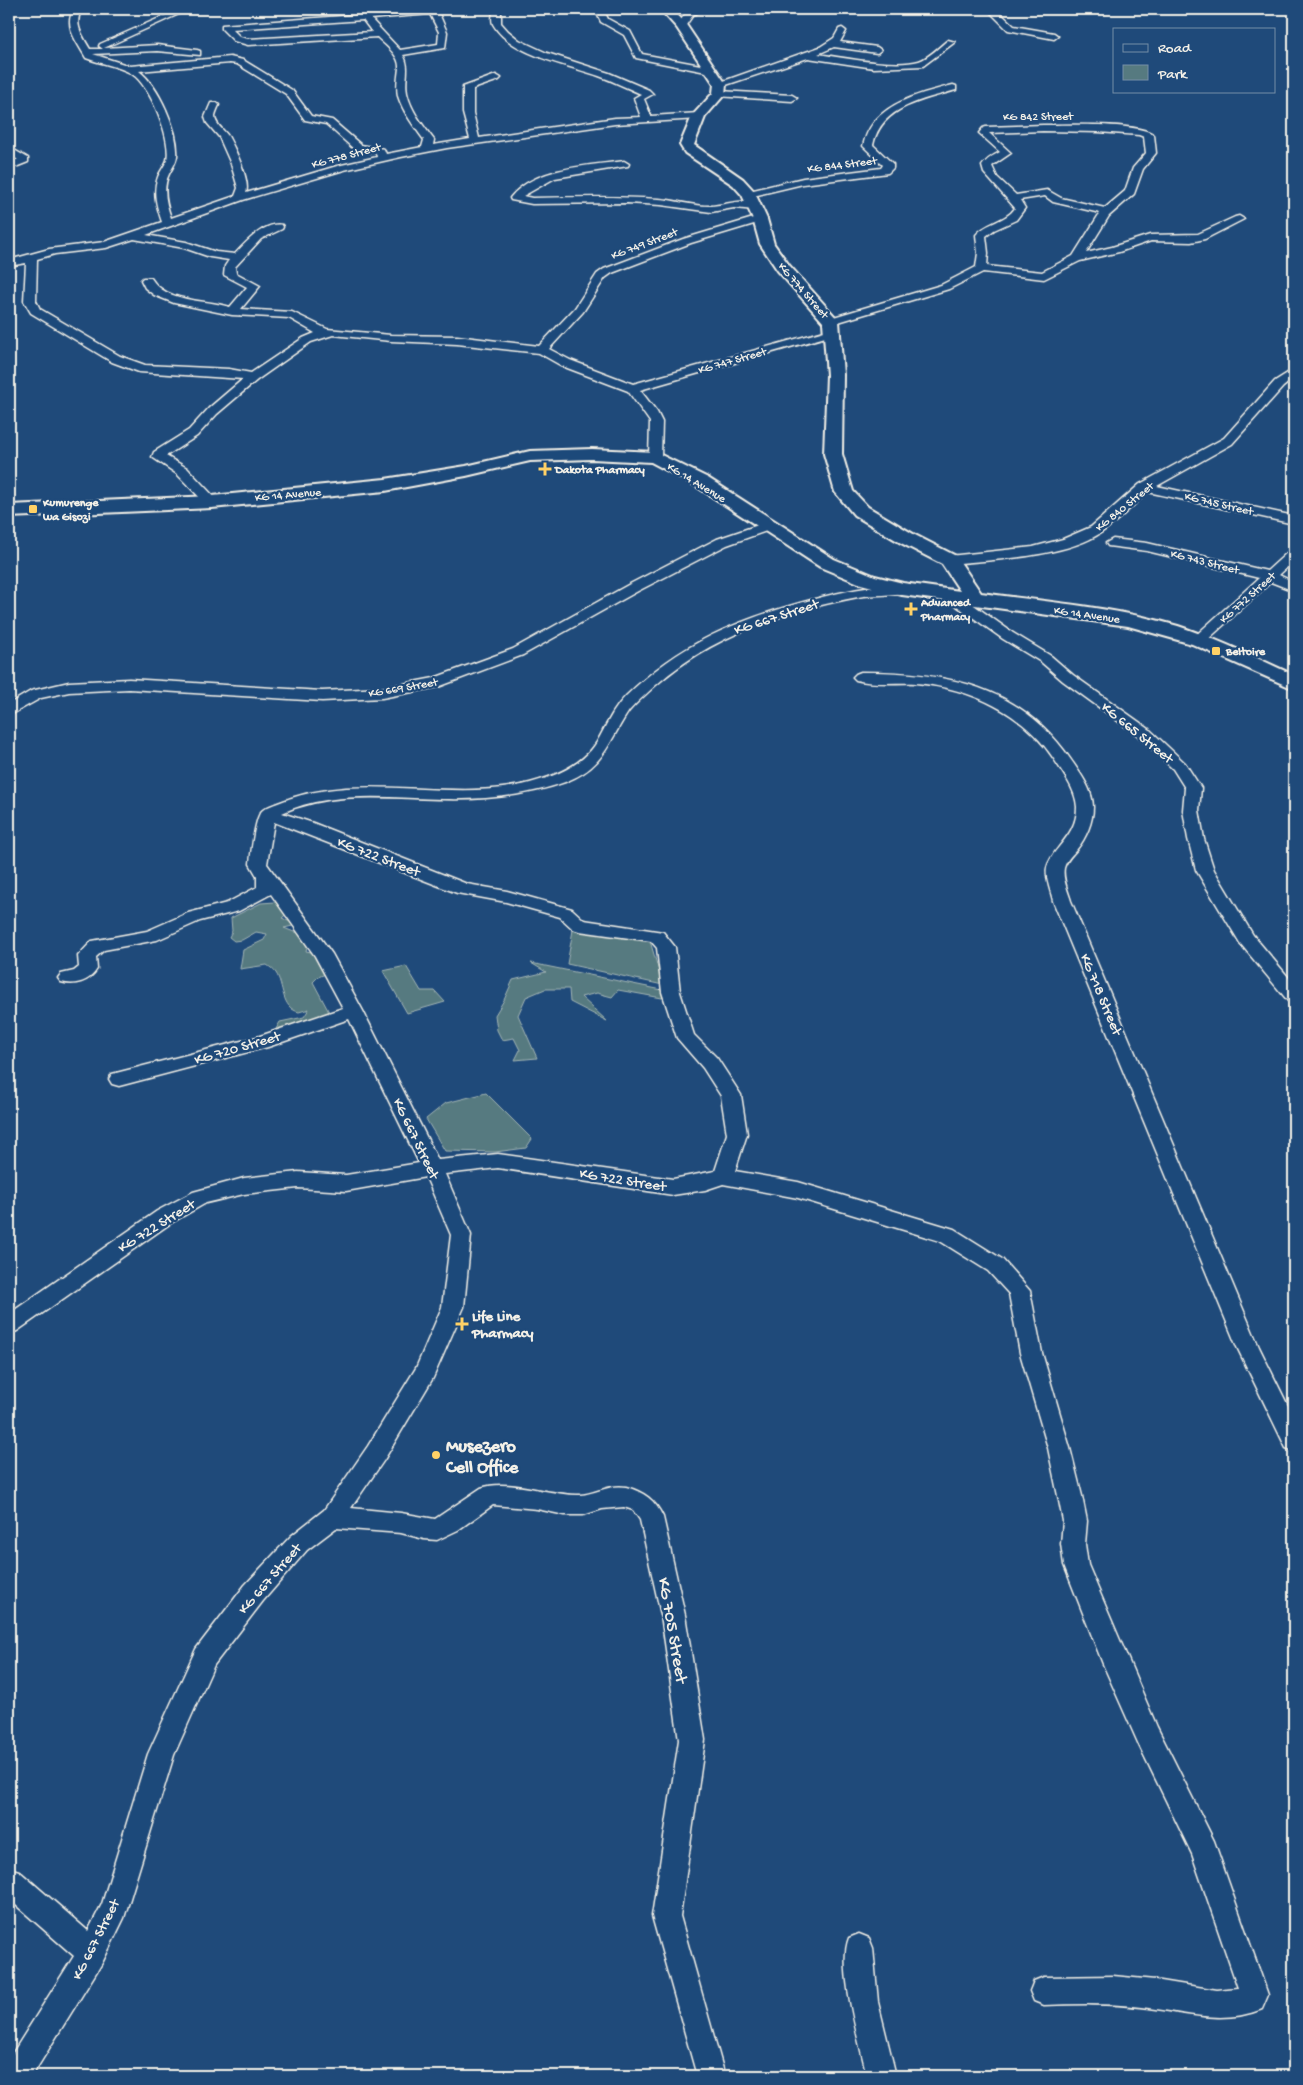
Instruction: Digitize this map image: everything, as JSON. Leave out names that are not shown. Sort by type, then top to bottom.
[{"type":"street","points":[[78,9],[73,16],[72,27],[90,51],[89,56],[142,76],[171,138],[172,158],[160,189],[162,206],[168,224]]},
{"type":"street","points":[[90,51],[186,9]]},
{"type":"street","points":[[497,9],[496,20],[503,30],[532,50],[602,73],[646,92],[648,94],[639,98],[647,119]]},
{"type":"street","points":[[599,9],[604,20],[627,33],[639,56],[711,70]]},
{"type":"street","points":[[666,9],[681,26],[711,70],[720,89]]},
{"type":"street","points":[[681,26],[690,13],[701,9]]},
{"type":"street","points":[[991,9],[1011,28],[1054,36]]},
{"type":"street","points":[[381,34],[248,42],[237,39],[225,28],[228,26],[282,19],[366,17],[433,10],[443,32],[442,46],[398,53]]},
{"type":"street","points":[[366,17],[374,30],[381,34],[398,53],[404,65],[401,83],[404,97],[414,120],[429,140],[428,148]]},
{"type":"street","points":[[755,207],[738,182],[690,150],[687,145],[699,116],[720,89],[834,44],[840,39],[842,31]]},
{"type":"street","points":[[807,55],[874,65],[906,65],[923,63],[951,42]]},
{"type":"street","points":[[834,44],[877,50]]},
{"type":"street","points":[[90,51],[164,48],[197,53]]},
{"type":"street","points":[[127,69],[230,60],[240,62],[289,92],[308,118],[328,121],[354,147],[381,151],[382,159]]},
{"type":"street","points":[[475,141],[468,113],[468,87],[496,78]]},
{"type":"street","name":"KG 844 Street","points":[[755,207],[803,181],[884,171],[888,168],[888,164],[868,146],[878,119],[917,98],[953,88]]},
{"type":"street","points":[[720,89],[792,98]]},
{"type":"street","points":[[214,105],[210,117],[212,123],[223,136],[236,164],[243,188],[239,198]]},
{"type":"street","name":"KG 778 Street","points":[[9,263],[55,251],[91,248],[168,224],[239,198],[341,168],[428,148],[615,121],[699,116]]},
{"type":"street","name":"KG 842 Street","points":[[1013,198],[989,174],[987,166],[991,161],[1006,153],[984,132],[994,129],[1057,128],[1146,132]]},
{"type":"street","points":[[1077,258],[1107,212],[1130,192],[1138,168],[1149,158],[1151,144],[1146,132]]},
{"type":"street","points":[[9,150],[25,160],[18,163],[9,163]]},
{"type":"street","points":[[624,164],[552,175],[522,191],[515,198],[532,201],[627,200],[711,210],[734,205],[755,207]]},
{"type":"street","points":[[982,269],[981,235],[988,228],[1009,220],[1018,212],[1020,208],[1013,198],[1047,194],[1057,200],[1107,212]]},
{"type":"street","name":"KG 774 Street","points":[[755,207],[766,244],[831,327],[835,375],[833,454],[844,492],[860,511],[949,560],[976,600]]},
{"type":"street","name":"KG 749 Street","points":[[542,350],[579,310],[601,276],[608,271],[688,241],[755,207]]},
{"type":"street","points":[[831,327],[945,287],[982,269],[1044,276],[1077,258],[1115,250],[1150,238],[1191,239],[1239,219]]},
{"type":"street","points":[[232,312],[254,286],[230,276],[230,266],[257,237],[278,227]]},
{"type":"street","points":[[132,236],[186,245],[214,255],[237,258]]},
{"type":"street","points":[[32,258],[30,301],[35,311],[49,322],[116,359],[143,369],[229,373],[253,377]]},
{"type":"street","points":[[147,280],[149,286],[167,298],[216,306],[232,312],[292,315],[318,330],[327,332],[391,338],[457,340],[542,350],[566,363],[632,388],[653,415],[656,422],[655,457]]},
{"type":"street","name":"KG 747 Street","points":[[632,388],[831,327]]},
{"type":"street","points":[[212,502],[182,471],[158,457],[161,452],[172,448],[193,433],[213,411],[253,377],[307,340],[327,332]]},
{"type":"street","name":"KG 840 Street","points":[[949,560],[1032,551],[1068,542],[1096,530],[1145,487],[1228,442],[1279,384],[1294,373]]},
{"type":"street","name":"KG 14 Avenue","points":[[9,510],[212,502],[385,485],[466,471],[530,456],[592,454],[655,457],[702,482],[826,563],[868,580],[902,589],[1128,620],[1199,640],[1294,683]]},
{"type":"street","name":"KG 745 Street","points":[[1145,487],[1294,520]]},
{"type":"street","name":"KG 669 Street","points":[[9,710],[36,694],[69,687],[129,684],[322,696],[382,694],[438,682],[518,652],[706,550],[722,542],[767,526]]},
{"type":"street","name":"KG 743 Street","points":[[1113,543],[1147,547],[1269,576],[1294,587]]},
{"type":"street","name":"KG 772 Street","points":[[1199,640],[1294,554]]},
{"type":"street","name":"KG 667 Street","points":[[268,814],[287,805],[324,795],[349,793],[488,793],[520,789],[556,780],[591,761],[628,702],[666,666],[705,642],[749,622],[798,607],[866,591],[902,589]]},
{"type":"street","name":"KG 665 Street","points":[[952,596],[1008,636],[1046,659],[1068,678],[1143,732],[1179,766],[1193,788],[1191,810],[1196,839],[1205,870],[1246,940],[1281,979],[1294,997]]},
{"type":"street","name":"KG 718 Street","points":[[861,677],[906,677],[929,680],[953,684],[986,694],[1026,717],[1041,731],[1061,755],[1084,798],[1085,810],[1077,836],[1056,866],[1062,901],[1244,1338],[1294,1441]]},
{"type":"street","points":[[67,978],[79,976],[88,969],[87,956],[98,945],[151,936],[194,917],[233,907],[266,890],[266,876],[258,864],[268,814]]},
{"type":"street","name":"KG 722 Street","points":[[9,1325],[164,1217],[200,1197],[244,1186],[298,1180],[346,1183],[432,1168],[498,1161],[673,1187],[705,1182],[724,1176],[738,1134],[731,1095],[710,1063],[686,1038],[671,992],[666,947],[657,936],[578,925],[566,913],[507,897],[463,889],[307,827],[268,814]]},
{"type":"street","name":"KG 667 Street","points":[[15,2076],[92,1953],[114,1908],[161,1754],[205,1657],[254,1593],[299,1542],[332,1517],[376,1453],[425,1372],[454,1307],[461,1236],[432,1168],[354,1011],[323,954],[258,864]]},
{"type":"street","name":"KG 720 Street","points":[[119,1079],[262,1042],[354,1011]]},
{"type":"street","points":[[724,1176],[808,1193],[947,1234],[995,1265],[1019,1291],[1031,1353],[1059,1448],[1070,1496],[1074,1521],[1073,1544],[1079,1574],[1140,1718],[1204,1850],[1254,1995],[1252,1999],[1233,2004],[1204,2003],[1156,1994],[1130,1992],[1096,1990],[1044,1992]]},
{"type":"street","name":"KG 705 Street","points":[[332,1517],[401,1523],[437,1530],[450,1523],[489,1494],[537,1499],[564,1505],[583,1505],[602,1499],[624,1497],[641,1503],[651,1517],[673,1615],[692,1740],[666,1916],[711,2076]]},
{"type":"street","points":[[9,1881],[92,1953]]},
{"type":"street","points":[[859,1948],[864,2002],[882,2076]]},
{"type":"green space","points":[[275,902],[291,905],[291,910],[282,918],[297,925],[284,928],[294,932],[306,932],[309,938],[306,951],[322,954],[318,964],[325,967],[328,973],[318,977],[313,982],[329,1012],[321,1018],[280,1031],[276,1029],[280,1022],[304,1017],[309,1009],[299,1012],[289,1006],[279,978],[267,965],[240,969],[243,950],[264,940],[267,934],[256,932],[242,940],[234,941],[229,937],[232,931],[231,918],[261,903]]},
{"type":"green space","points":[[573,930],[650,941],[663,985],[567,964]]},
{"type":"green space","points":[[531,963],[667,991],[662,998],[618,990],[612,997],[597,993],[581,997],[607,1021],[570,1002],[569,989],[545,989],[526,997],[518,1015],[537,1058],[515,1060],[520,1050],[514,1038],[502,1040],[497,1030],[495,1015],[513,980],[546,972]]},
{"type":"green space","points":[[406,966],[421,991],[435,991],[445,1002],[407,1013],[383,971]]},
{"type":"green space","points":[[486,1093],[532,1139],[526,1148],[495,1152],[445,1151],[426,1119],[446,1103]]},
{"type":"place","name":"Dakota Pharmacy","points":[[545,469]]},
{"type":"place","name":"Kumurenge wa Gisozi","points":[[33,509]]},
{"type":"place","name":"Advanced Pharmacy","points":[[911,609]]},
{"type":"place","name":"Beltoire","points":[[1216,651]]},
{"type":"place","name":"Life Line Pharmacy","points":[[462,1324]]},
{"type":"place","name":"Musezero Cell Office","points":[[436,1455]]}]
